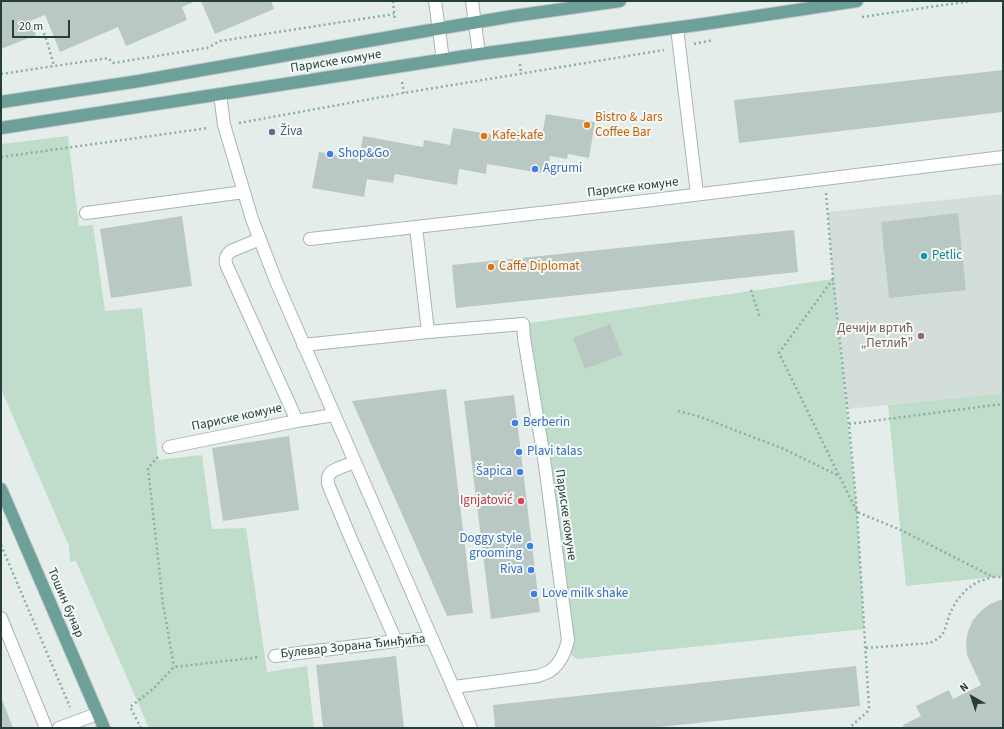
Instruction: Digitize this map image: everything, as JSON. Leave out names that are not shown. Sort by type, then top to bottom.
[{"type":"main road","name":"Париске комуне","points":[[1,102],[147,80],[474,23],[615,1]]},
{"type":"main road","name":"Париске комуне","points":[[1,128],[479,54],[677,28],[858,1]]},
{"type":"main road","points":[[1,133],[17,126]]},
{"type":"main road","name":"Тошин бунар","points":[[1,489],[104,728]]},
{"type":"street","points":[[435,1],[443,60]]},
{"type":"street","points":[[472,1],[479,54]]},
{"type":"street","name":"Париске комуне","points":[[677,28],[697,194]]},
{"type":"street","points":[[220,94],[224,125],[252,219],[276,281],[471,728]]},
{"type":"street","name":"Париске комуне","points":[[310,239],[1003,157]]},
{"type":"street","points":[[86,213],[244,192]]},
{"type":"street","points":[[303,345],[428,332],[416,227]]},
{"type":"street","points":[[260,239],[227,253],[226,264],[296,420]]},
{"type":"street","name":"Париске комуне","points":[[428,332],[523,324],[544,458],[568,640],[560,661],[550,671],[538,676],[454,687]]},
{"type":"street","name":"Париске комуне","points":[[169,447],[296,420],[334,415]]},
{"type":"street","points":[[355,462],[329,473],[328,484],[350,539],[396,641]]},
{"type":"street","points":[[1,618],[46,728]]},
{"type":"street","name":"Булевар Зорана Ђинђића","points":[[274,656],[432,638]]},
{"type":"street","points":[[59,728],[97,714]]},
{"type":"path","points":[[1,74],[108,58],[113,63],[207,48],[220,41],[394,14],[393,1]]},
{"type":"path","points":[[862,17],[971,1]]},
{"type":"path","points":[[40,24],[47,40],[54,66]]},
{"type":"path","points":[[1,157],[224,125],[715,40]]},
{"type":"path","points":[[824,179],[857,512],[870,707],[867,712],[848,728]]},
{"type":"path","points":[[833,279],[779,353],[857,512],[900,530],[993,577]]},
{"type":"path","points":[[751,290],[760,318]]},
{"type":"path","points":[[849,424],[1003,404]]},
{"type":"path","points":[[678,411],[698,416],[784,449],[840,476]]},
{"type":"path","points":[[169,447],[148,468],[163,604],[174,667]]},
{"type":"path","points":[[1,546],[77,722]]},
{"type":"path","points":[[866,648],[930,643],[939,638],[944,632],[950,613],[957,600],[966,590],[977,582],[993,577],[1003,576]]},
{"type":"path","points":[[141,728],[130,707],[152,689],[174,667],[274,656]]},
{"type":"shaded area","name":"Дечији вртић „Петлић”","points":[[1003,194],[1003,393],[847,409],[833,279],[828,212]]},
{"type":"green space","points":[[68,136],[79,226],[93,225],[105,311],[142,308],[158,460],[202,455],[212,529],[246,528],[267,672],[307,666],[314,728],[149,728],[76,561],[70,562],[69,546],[1,389],[1,144]]},
{"type":"green space","points":[[833,279],[857,512],[864,629],[577,659],[565,650],[523,324]]},
{"type":"green space","points":[[1003,393],[1003,576],[906,586],[888,405]]},
{"type":"building","points":[[1,1],[196,1],[182,7],[187,20],[126,46],[118,27],[60,52],[45,15],[30,21],[36,35],[1,49]]},
{"type":"building","points":[[201,1],[271,1],[274,9],[215,34]]},
{"type":"building","points":[[1003,70],[1003,112],[739,143],[734,100]]},
{"type":"building","points":[[546,114],[595,122],[589,158],[568,154],[567,159],[550,156],[547,174],[487,164],[486,174],[459,169],[457,185],[395,174],[393,183],[367,179],[364,197],[312,188],[319,152],[342,156],[343,151],[360,154],[363,136],[423,147],[424,140],[450,145],[453,128],[513,138],[515,131],[542,135]]},
{"type":"building","name":"Petlic","points":[[958,213],[966,290],[889,298],[881,222]]},
{"type":"building","points":[[182,216],[192,286],[111,298],[100,229]]},
{"type":"building","points":[[794,230],[798,272],[456,308],[452,265]]},
{"type":"building","points":[[610,324],[622,355],[585,369],[573,338]]},
{"type":"building","points":[[446,389],[473,613],[447,616],[352,401]]},
{"type":"building","points":[[514,395],[540,612],[491,619],[464,401]]},
{"type":"building","points":[[289,436],[299,510],[223,521],[212,448]]},
{"type":"building","points":[[1003,599],[1003,728],[904,728],[903,725],[921,716],[916,706],[949,690],[953,699],[981,685],[967,655],[966,643],[968,631],[973,620],[981,611],[990,604]]},
{"type":"building","points":[[396,656],[404,728],[323,728],[316,665]]},
{"type":"building","points":[[856,666],[860,706],[650,728],[495,728],[493,705]]},
{"type":"building","points":[[1,697],[8,715],[13,728],[1,728]]},
{"type":"place","name":"Bistro & Jars Coffee Bar","points":[[587,125]]},
{"type":"place","name":"Živa","points":[[272,132]]},
{"type":"place","name":"Kafe-kafe","points":[[484,136]]},
{"type":"place","name":"Shop&Go","points":[[330,154]]},
{"type":"place","name":"Agrumi","points":[[535,169]]},
{"type":"place","name":"Petlic","points":[[924,256]]},
{"type":"place","name":"Caffe Diplomat","points":[[491,267]]},
{"type":"place","name":"Дечији вртић „Петлић”","points":[[921,336]]},
{"type":"place","name":"Berberin","points":[[515,423]]},
{"type":"place","name":"Plavi talas","points":[[519,452]]},
{"type":"place","name":"Šapica","points":[[520,472]]},
{"type":"place","name":"Ignjatović","points":[[521,501]]},
{"type":"place","name":"Doggy style grooming","points":[[530,546]]},
{"type":"place","name":"Riva","points":[[531,570]]},
{"type":"place","name":"Love milk shake","points":[[534,594]]}]
